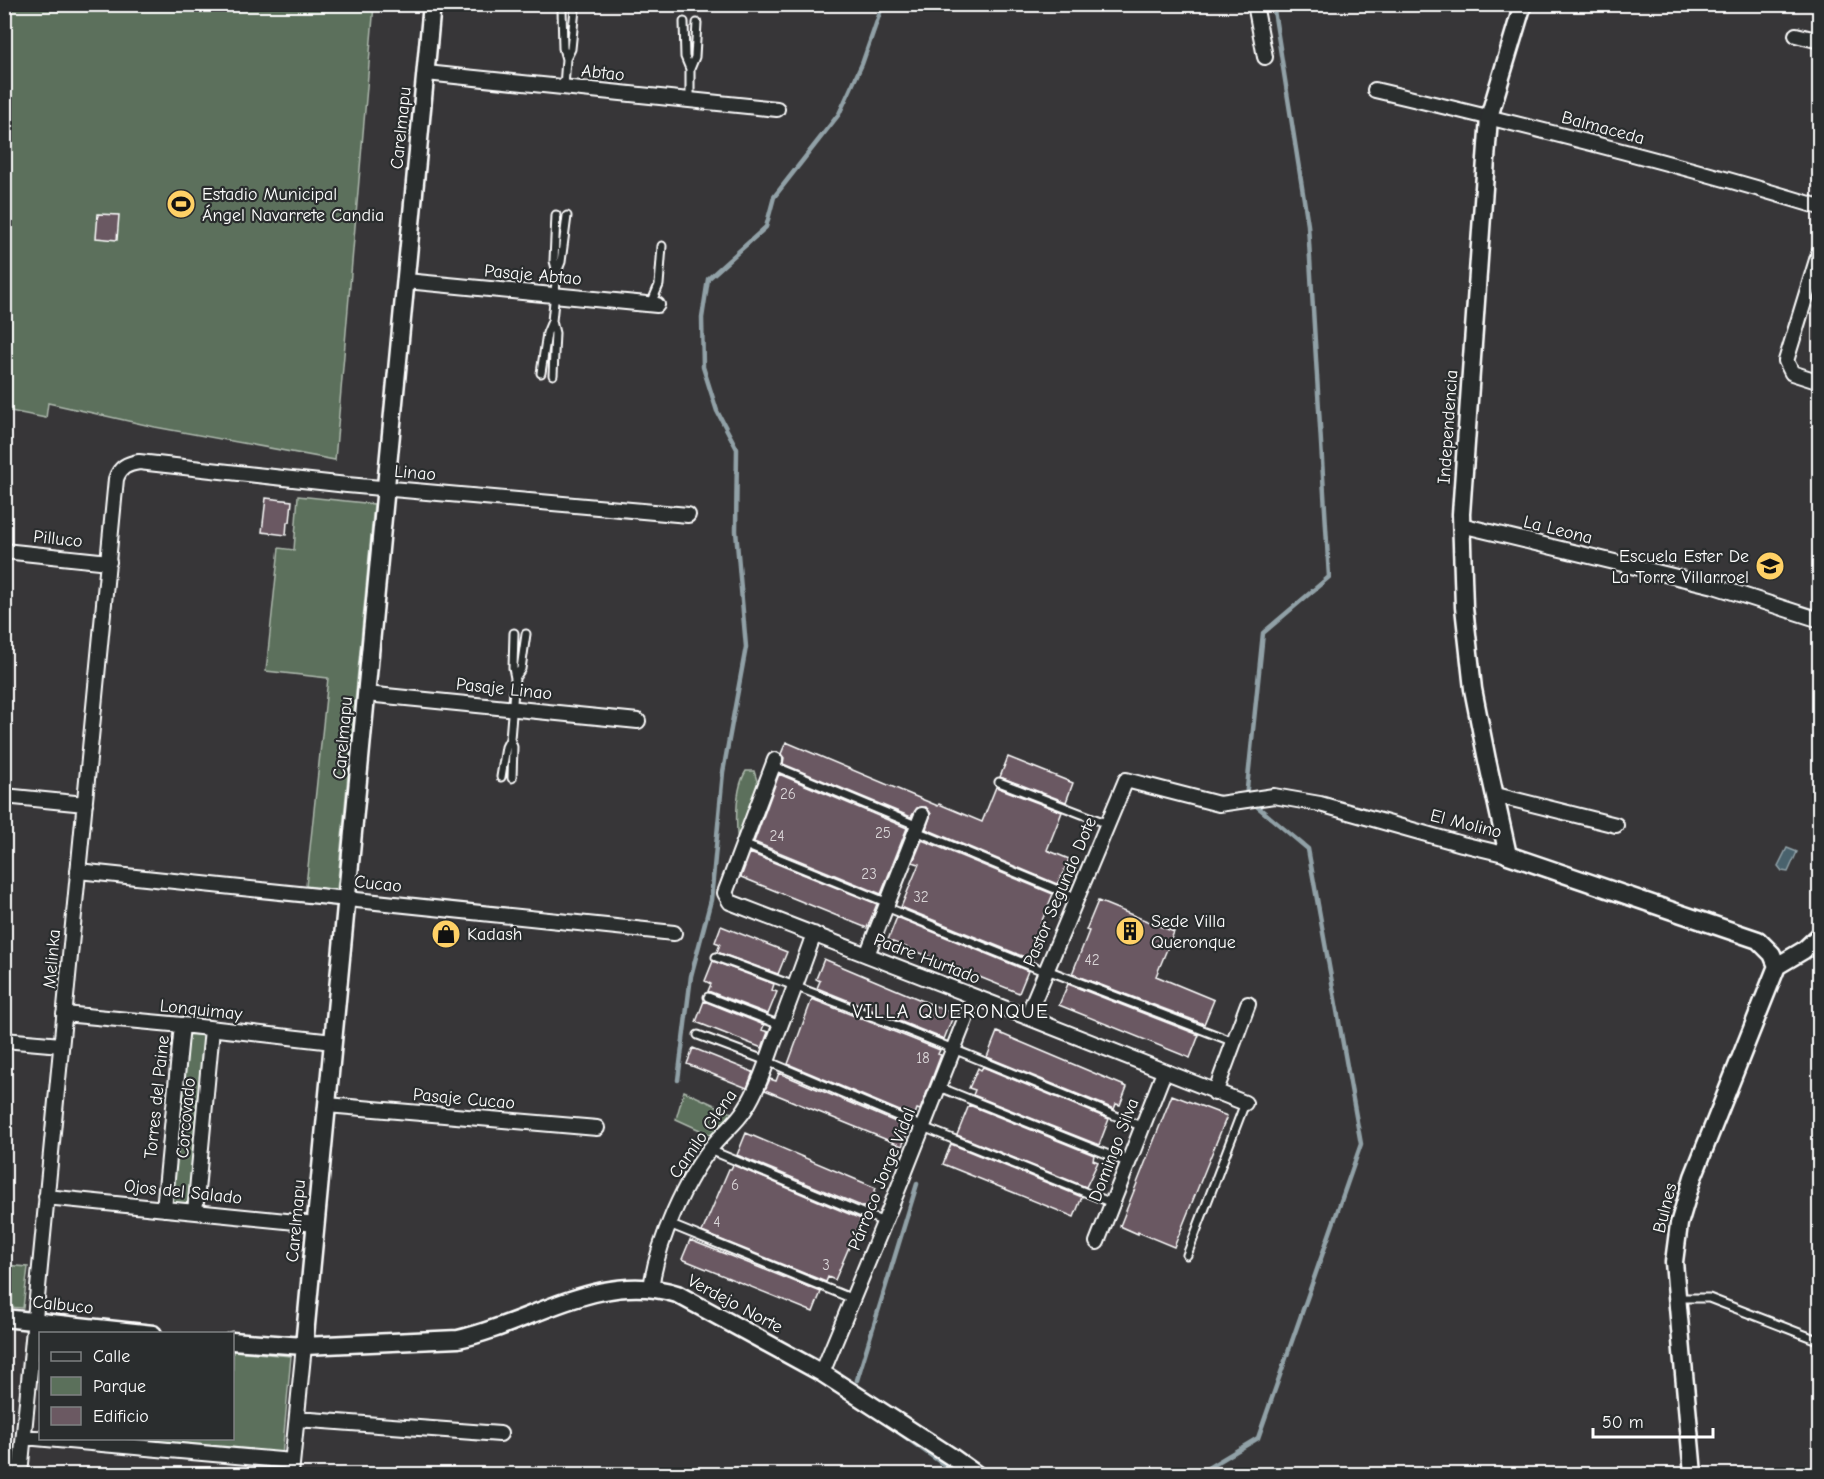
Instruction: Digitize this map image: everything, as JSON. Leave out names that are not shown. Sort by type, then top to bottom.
[{"type":"street","name":"Carelmapu","points":[[292,1468],[432,4]]},
{"type":"street","points":[[1255,4],[1265,57]]},
{"type":"street","name":"Independencia","points":[[1508,855],[1480,724],[1468,648],[1461,525],[1490,117],[1523,4]]},
{"type":"street","points":[[1796,34],[1820,41]]},
{"type":"street","name":"Abtao","points":[[426,73],[777,109]]},
{"type":"street","name":"Balmaceda","points":[[1375,90],[1490,117],[1725,178],[1820,207]]},
{"type":"street","points":[[1820,250],[1816,270],[1786,361],[1792,373],[1820,382]]},
{"type":"street","name":"Pasaje Abtao","points":[[406,281],[654,304]]},
{"type":"street","name":"Linao","points":[[139,462],[386,488],[688,515]]},
{"type":"street","name":"Melinka","points":[[20,1474],[116,479],[123,467],[139,462]]},
{"type":"street","name":"La Leona","points":[[1461,525],[1714,586],[1820,620]]},
{"type":"street","name":"Pilluco","points":[[4,551],[109,562]]},
{"type":"street","name":"Pasaje Linao","points":[[366,694],[638,721]]},
{"type":"street","points":[[742,844],[774,763]]},
{"type":"street","name":"El Molino","points":[[1126,780],[1219,804],[1275,796],[1320,804],[1508,855],[1758,940],[1773,954],[1777,966]]},
{"type":"street","name":"Pastor Segundo Dote","points":[[1027,1017],[1126,780]]},
{"type":"street","points":[[1496,795],[1616,825]]},
{"type":"street","points":[[4,796],[85,804]]},
{"type":"street","points":[[867,955],[919,824]]},
{"type":"street","name":"Padre Hurtado","points":[[742,844],[725,893],[730,902],[1245,1103]]},
{"type":"street","name":"Cucao","points":[[78,871],[674,933]]},
{"type":"street","name":"Camilo Glena","points":[[651,1288],[654,1267],[669,1224],[689,1181],[715,1143],[746,1108],[767,1061],[814,934]]},
{"type":"street","points":[[1777,966],[1804,950],[1820,935]]},
{"type":"street","name":"Bulnes","points":[[1693,1474],[1674,1262],[1679,1224],[1690,1186],[1777,966]]},
{"type":"street","name":"Párroco Jorge Vidal","points":[[822,1373],[974,997]]},
{"type":"street","points":[[1215,1093],[1248,1004]]},
{"type":"street","name":"Lonquimay","points":[[64,1014],[333,1042]]},
{"type":"street","name":"Torres del Paine","points":[[164,1209],[182,1025]]},
{"type":"street","name":"Corcovado","points":[[195,1212],[212,1029]]},
{"type":"street","points":[[4,1040],[61,1046]]},
{"type":"street","name":"Domingo Silva","points":[[1098,1242],[1164,1072]]},
{"type":"street","name":"Pasaje Cucao","points":[[327,1105],[597,1128]]},
{"type":"street","name":"Ojos del Salado","points":[[46,1197],[316,1224]]},
{"type":"street","name":"Verdejo Norte","points":[[304,1346],[458,1339],[588,1295],[618,1289],[662,1289],[677,1294],[822,1373],[976,1474]]},
{"type":"street","name":"Calbuco","points":[[4,1318],[135,1332]]},
{"type":"street","points":[[234,1341],[304,1346]]},
{"type":"street","points":[[297,1419],[500,1434]]},
{"type":"street","points":[[24,1437],[39,1439]]},
{"type":"street","points":[[50,1440],[292,1468]]},
{"type":"lane","points":[[562,9],[563,48],[566,58],[564,87]]},
{"type":"lane","points":[[566,58],[571,49],[575,9]]},
{"type":"lane","points":[[684,22],[685,57],[690,69],[690,100]]},
{"type":"lane","points":[[690,69],[695,57],[697,23]]},
{"type":"lane","points":[[556,215],[554,261],[557,272]]},
{"type":"lane","points":[[541,372],[547,333],[552,321],[557,272],[561,262],[567,216]]},
{"type":"lane","points":[[654,304],[659,285],[662,246]]},
{"type":"lane","points":[[552,321],[555,333],[553,375]]},
{"type":"lane","points":[[501,777],[506,747],[510,739],[515,678],[514,633]]},
{"type":"lane","points":[[515,678],[521,669],[526,634]]},
{"type":"lane","points":[[510,739],[513,747],[512,778]]},
{"type":"lane","points":[[774,763],[919,824],[1077,898]]},
{"type":"lane","points":[[999,782],[1108,824]]},
{"type":"lane","points":[[742,844],[1046,971],[1234,1042]]},
{"type":"lane","points":[[716,957],[795,985],[954,1048],[1143,1128]]},
{"type":"lane","points":[[708,997],[780,1025]]},
{"type":"lane","points":[[698,1035],[1113,1203]]},
{"type":"lane","points":[[939,1087],[1129,1163]]},
{"type":"lane","points":[[1187,1255],[1245,1103]]},
{"type":"lane","points":[[710,1150],[884,1222]]},
{"type":"lane","points":[[669,1224],[853,1299]]},
{"type":"lane","points":[[1677,1298],[1709,1298],[1820,1341]]},
{"type":"green space","name":"Estadio Municipal Ángel Navarrete Candia","points":[[4,5],[374,5],[335,460],[155,427],[48,403],[46,418],[5,410]]},
{"type":"green space","points":[[298,496],[374,504],[337,890],[306,886],[328,678],[266,671],[279,548],[294,550]]},
{"type":"green space","points":[[746,771],[754,771],[758,784],[738,847],[736,818],[739,788]]},
{"type":"green space","points":[[186,1034],[208,1036],[191,1205],[169,1203]]},
{"type":"green space","points":[[684,1091],[734,1114],[711,1135],[676,1119]]},
{"type":"green space","points":[[4,1265],[28,1267],[23,1308],[5,1307]]},
{"type":"green space","points":[[234,1351],[291,1356],[282,1456],[104,1440],[234,1440]]},
{"type":"water","points":[[1787,848],[1797,852],[1788,872],[1782,871],[1778,866]]},
{"type":"building","points":[[98,214],[119,215],[117,240],[96,238]]},
{"type":"building","points":[[266,498],[292,501],[286,535],[262,532]]},
{"type":"building","points":[[786,742],[938,806],[939,804],[982,822],[996,787],[1062,812],[1047,850],[1069,859],[1061,877],[1057,884],[926,829],[931,814],[926,807],[917,808],[911,817],[783,764],[784,758],[781,754]]},
{"type":"building","points":[[1008,757],[1073,783],[1066,802],[1000,777]]},
{"type":"building","points":[[779,774],[907,828],[881,894],[754,842]]},
{"type":"building","points":[[922,840],[1053,894],[1036,935],[1042,937],[1032,960],[901,907],[919,864],[913,862]]},
{"type":"building","points":[[750,853],[877,904],[867,928],[741,877]]},
{"type":"building","points":[[1098,901],[1174,932],[1156,976],[1214,1000],[1204,1024],[1072,974]]},
{"type":"building","points":[[897,917],[1028,971],[1019,993],[888,940]]},
{"type":"building","points":[[721,926],[787,952],[778,974],[717,952],[720,944],[715,942]]},
{"type":"building","points":[[824,959],[954,1014],[944,1039],[817,988],[820,981],[816,979]]},
{"type":"building","points":[[713,961],[774,984],[772,990],[777,992],[768,1014],[708,991],[711,984],[705,981]]},
{"type":"building","points":[[1068,984],[1199,1035],[1190,1058],[1059,1005]]},
{"type":"building","points":[[812,999],[940,1050],[938,1054],[941,1055],[920,1110],[917,1109],[914,1117],[788,1064]]},
{"type":"building","points":[[704,1001],[764,1025],[762,1030],[768,1032],[762,1048],[696,1022]]},
{"type":"building","points":[[997,1032],[1127,1087],[1120,1105],[1116,1104],[1114,1109],[987,1057]]},
{"type":"building","points":[[693,1048],[753,1072],[747,1088],[687,1064]]},
{"type":"building","points":[[983,1067],[1109,1119],[1099,1145],[973,1095],[975,1090],[969,1088],[978,1068],[981,1070]]},
{"type":"building","points":[[779,1073],[910,1128],[902,1146],[765,1090],[770,1079],[776,1081]]},
{"type":"building","points":[[1172,1095],[1227,1116],[1174,1247],[1120,1226]]},
{"type":"building","points":[[969,1105],[1094,1155],[1093,1160],[1098,1162],[1086,1187],[957,1135]]},
{"type":"building","points":[[746,1133],[876,1188],[869,1206],[867,1205],[866,1208],[737,1155]]},
{"type":"building","points":[[951,1144],[1082,1197],[1074,1217],[943,1164]]},
{"type":"building","points":[[733,1165],[861,1219],[835,1280],[828,1277],[826,1282],[702,1232],[729,1169]]},
{"type":"building","points":[[690,1240],[821,1292],[813,1312],[682,1259]]},
{"type":"waterway","points":[[678,1080],[691,976],[711,900],[723,772],[746,647],[736,531],[737,449],[717,411],[703,367],[702,318],[708,279],[766,227],[774,197],[839,114],[862,64],[883,4]]},
{"type":"waterway","points":[[1246,798],[1263,633],[1329,577],[1308,225],[1273,4]]},
{"type":"waterway","points":[[1198,1474],[1258,1438],[1361,1144],[1308,849],[1253,803]]},
{"type":"waterway","points":[[857,1380],[917,1184]]},
{"type":"waterway","points":[[898,1432],[957,1474]]},
{"type":"place","name":"Estadio Municipal Ángel Navarrete Candia","points":[[181,204]]},
{"type":"place","name":"Escuela Ester De La Torre Villarroel","points":[[1770,566]]},
{"type":"place","name":"Sede Villa Queronque","points":[[1130,931]]},
{"type":"place","name":"Kadash","points":[[446,934]]},
{"type":"district","name":"VILLA QUERONQUE","points":[[951,1011]]}]
